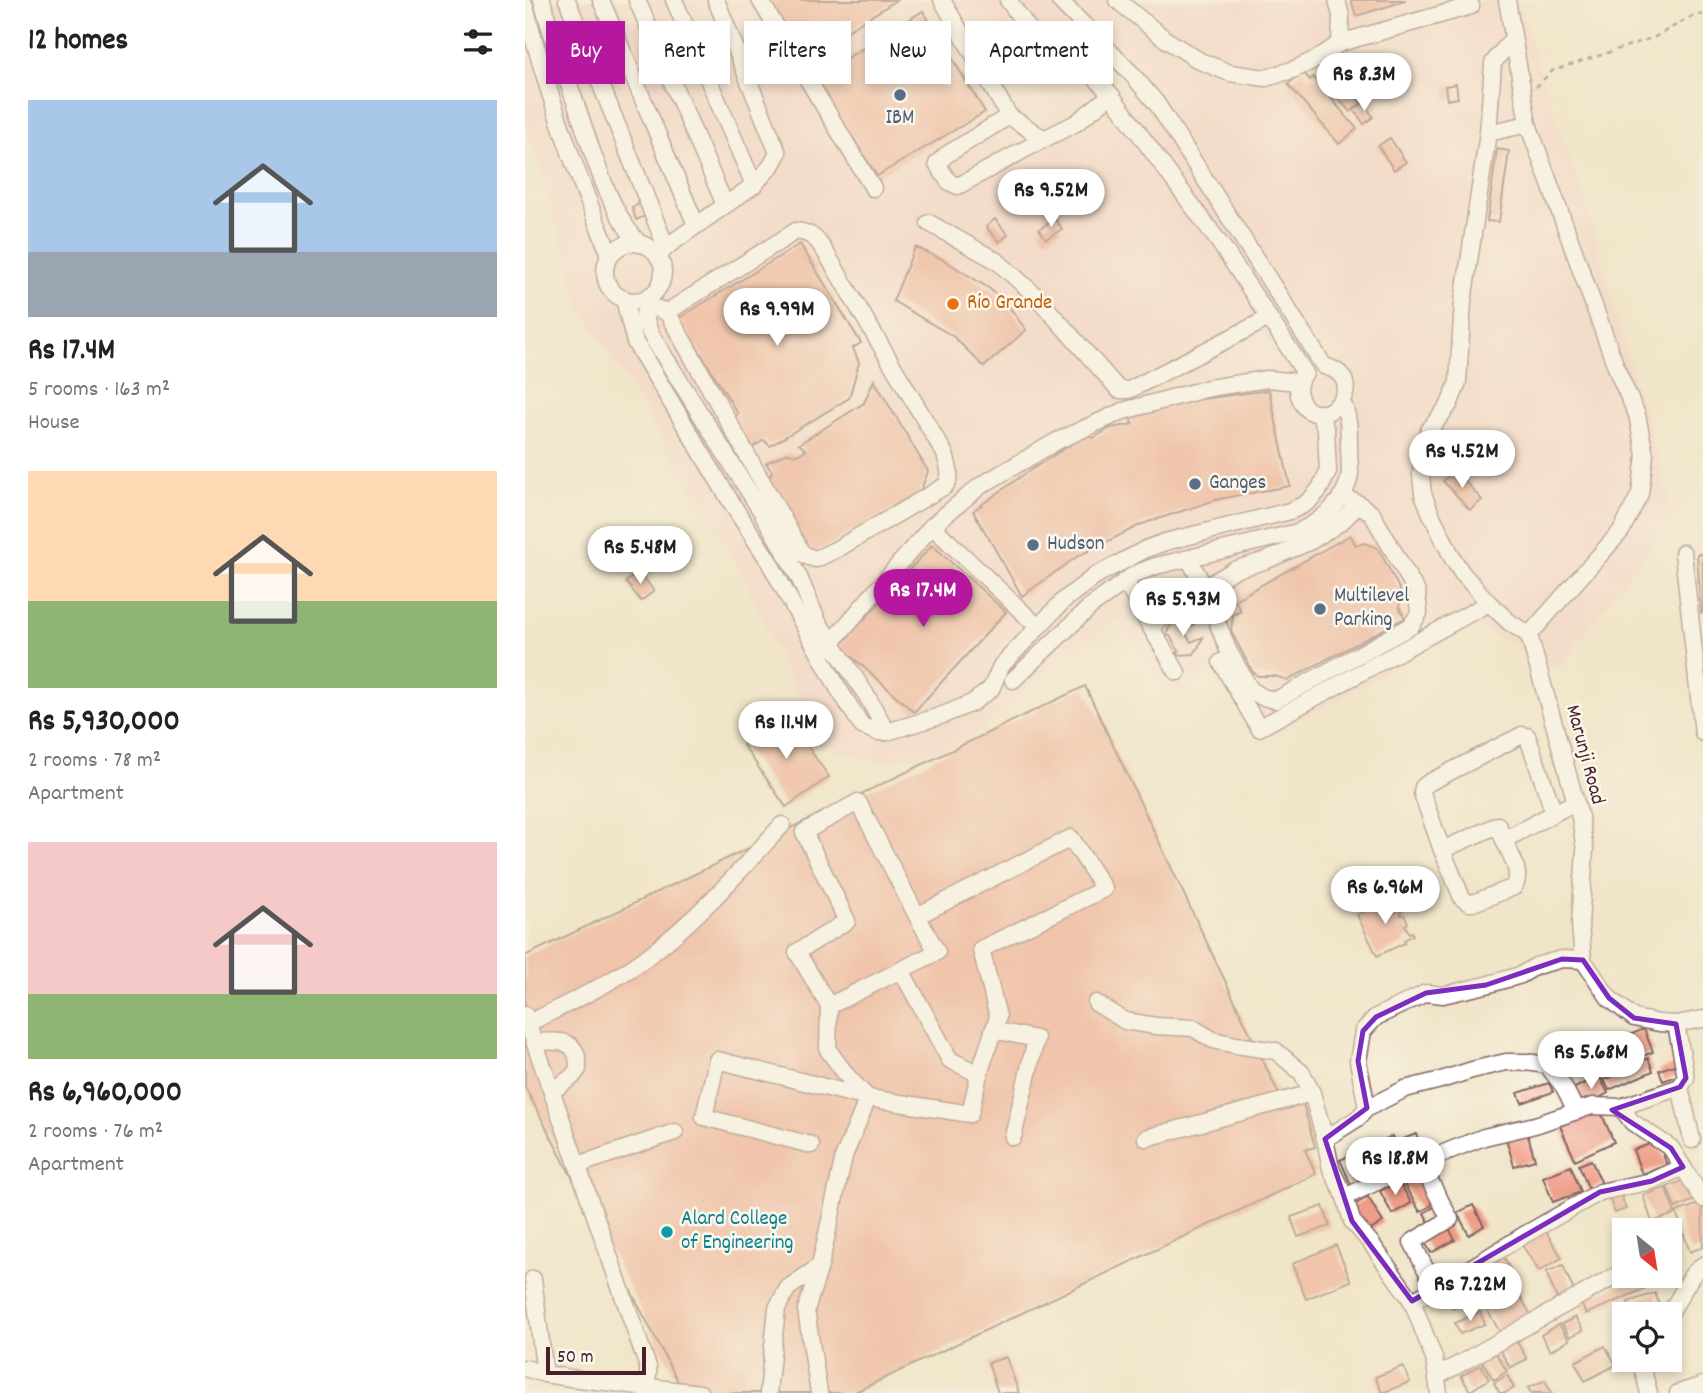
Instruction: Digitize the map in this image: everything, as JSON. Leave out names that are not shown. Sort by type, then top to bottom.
[{"type":"street","points":[[542,0],[552,38],[613,206],[631,235],[640,244],[662,252],[754,185],[771,166],[778,153],[716,0]]},
{"type":"street","points":[[567,0],[662,252],[660,283],[647,301],[643,316],[703,420],[764,514],[799,577],[826,649]]},
{"type":"street","points":[[601,0],[696,225]]},
{"type":"street","points":[[637,0],[725,205]]},
{"type":"street","points":[[674,0],[754,185]]},
{"type":"street","points":[[759,0],[873,188]]},
{"type":"street","points":[[942,0],[1009,116],[1044,139]]},
{"type":"street","points":[[1008,0],[1023,21]]},
{"type":"street","points":[[1059,0],[1080,21]]},
{"type":"street","points":[[1117,0],[1165,39],[1200,61],[1230,73],[1266,78],[1295,69],[1340,43],[1471,6],[1469,0]]},
{"type":"street","points":[[1337,0],[1341,16],[1340,43]]},
{"type":"street","points":[[1507,0],[1528,124],[1619,375],[1637,415],[1644,455],[1640,494],[1621,531],[1529,635],[1509,622],[1462,573],[1423,494],[1422,455],[1429,430],[1449,405],[1458,382],[1463,302],[1487,133],[1493,63],[1513,38]]},
{"type":"street","points":[[525,6],[537,54],[585,194],[608,250],[608,258]]},
{"type":"street","points":[[1101,84],[1224,249],[1269,318],[1302,377],[1298,392],[1301,402],[1319,413],[1334,410],[1342,402],[1344,382],[1334,369],[1324,366],[1157,104],[1113,55]]},
{"type":"street","points":[[1009,116],[946,155],[937,164],[949,182],[958,186],[1076,123],[1111,95]]},
{"type":"street","points":[[1487,133],[1528,124]]},
{"type":"street","points":[[929,223],[997,261],[1036,296],[1119,390],[1129,390],[1269,318]]},
{"type":"street","points":[[640,244],[631,243],[614,251],[605,266],[607,282],[617,296],[647,301],[667,312],[802,553],[816,559],[837,549],[945,486],[949,481],[950,472],[945,454],[818,240],[807,232],[796,230],[667,312]]},
{"type":"street","points":[[624,299],[635,342],[734,507],[826,649],[867,696],[887,732],[943,715],[972,703],[991,689],[1001,666],[1064,600],[1095,576],[1165,542],[1290,511],[1303,505],[1319,490],[1328,472],[1326,430],[1319,413]]},
{"type":"street","points":[[826,649],[932,526],[981,486],[1057,441],[1123,411],[1209,388],[1267,379],[1302,377]]},
{"type":"street","points":[[1013,680],[1090,607],[1135,574],[1156,566],[1298,532],[1325,516],[1341,496],[1350,474],[1348,422],[1342,402]]},
{"type":"street","points":[[1189,559],[1204,588],[1228,650],[1250,689],[1262,697],[1276,700],[1412,626],[1419,612],[1417,592],[1372,514],[1359,504],[1341,496]]},
{"type":"street","points":[[1150,626],[1234,570],[1267,560],[1311,541],[1341,522],[1359,504]]},
{"type":"street","points":[[932,526],[1038,627]]},
{"type":"street","points":[[1683,553],[1703,732]]},
{"type":"street","points":[[1125,581],[1177,672]]},
{"type":"street","points":[[1221,662],[1259,728],[1489,603]]},
{"type":"street","name":"Marunji Road","points":[[1529,635],[1575,802],[1585,850],[1580,924],[1583,960],[1609,998],[1634,1018],[1676,1024],[1703,1019]]},
{"type":"street","points":[[1443,850],[1498,825],[1517,872],[1514,887],[1473,903],[1462,898],[1443,850],[1422,793],[1423,787],[1428,783],[1522,735],[1527,736],[1554,813]]},
{"type":"street","points":[[829,1006],[937,952],[858,802],[804,832],[848,921],[797,952],[829,1006],[828,1050],[868,1098]]},
{"type":"street","points":[[1504,840],[1575,802]]},
{"type":"street","points":[[646,1390],[649,1367],[527,1019],[614,978],[642,961],[724,890],[782,825]]},
{"type":"street","points":[[811,1144],[704,1116],[717,1060],[868,1098],[970,1114],[997,1017],[981,949],[1104,889],[1071,838],[917,916]]},
{"type":"street","points":[[1367,1108],[1358,1061],[1363,1031],[1376,1017],[1426,993],[1443,995],[1521,975],[1536,966],[1562,959],[1583,960]]},
{"type":"street","points":[[901,970],[950,1060],[979,1074]]},
{"type":"street","points":[[1096,1003],[1125,1021],[1193,1028],[1213,1040],[1276,1051],[1302,1073],[1312,1093],[1331,1169],[1345,1197],[1352,1221],[1412,1301],[1434,1358],[1439,1393]]},
{"type":"street","points":[[1345,1197],[1420,1162],[1484,1137],[1535,1125],[1593,1106],[1621,1107],[1680,1087],[1686,1078],[1676,1024]]},
{"type":"street","points":[[993,1030],[1036,1039],[1013,1137]]},
{"type":"street","points":[[535,1042],[565,1042],[576,1052],[578,1069],[572,1077],[552,1091]]},
{"type":"street","points":[[1325,1139],[1358,1118],[1367,1108],[1405,1089],[1506,1062],[1547,1065],[1564,1087],[1576,1111]]},
{"type":"street","points":[[1671,1148],[1697,1138],[1680,1087]]},
{"type":"street","points":[[1146,1138],[1312,1093]]},
{"type":"street","points":[[819,1393],[806,1310],[820,1266],[844,1156],[868,1098]]},
{"type":"street","points":[[1621,1107],[1632,1122],[1671,1148],[1703,1199]]},
{"type":"street","points":[[578,1165],[675,1132]]},
{"type":"street","points":[[1420,1162],[1450,1219],[1412,1242],[1435,1288]]},
{"type":"street","points":[[1412,1301],[1600,1192],[1652,1181],[1683,1167]]},
{"type":"street","points":[[1677,1302],[1693,1274],[1703,1265]]},
{"type":"street","points":[[768,1393],[777,1308],[788,1288],[820,1266]]},
{"type":"street","points":[[1438,1376],[1612,1278]]},
{"type":"street","points":[[533,1279],[545,1374]]},
{"type":"street","points":[[525,1368],[595,1387],[700,1393]]},
{"type":"street","points":[[1644,1372],[1649,1393]]},
{"type":"street","points":[[1678,1393],[1703,1385]]},
{"type":"path","points":[[1524,100],[1552,71],[1655,37],[1696,14],[1703,15]]},
{"type":"highlighted area","points":[[1562,959],[1583,960],[1609,998],[1634,1018],[1676,1024],[1686,1078],[1680,1087],[1612,1110],[1671,1148],[1683,1167],[1652,1181],[1600,1192],[1412,1301],[1352,1221],[1325,1139],[1367,1108],[1358,1061],[1363,1031],[1376,1017],[1426,993],[1486,985]]},
{"type":"shaded area","points":[[525,0],[1517,0],[1588,211],[1674,516],[1558,670],[1475,625],[1260,742],[1213,672],[1174,696],[1115,618],[962,745],[881,763],[818,745],[742,572],[580,305],[525,119]]},
{"type":"building","points":[[769,0],[897,0],[851,29],[851,21],[782,21]]},
{"type":"building","points":[[1351,0],[1405,0],[1405,1],[1356,16]]},
{"type":"building","name":"IBM","points":[[923,11],[929,21],[907,21]]},
{"type":"building","name":"IBM","points":[[865,47],[865,84],[951,84],[951,57],[965,84],[968,84],[985,112],[877,176],[819,84],[851,84],[851,56]]},
{"type":"building","points":[[1331,69],[1361,103],[1350,112],[1321,78]]},
{"type":"building","points":[[1303,72],[1310,80],[1313,77],[1357,129],[1339,144],[1288,84]]},
{"type":"building","points":[[1456,84],[1458,98],[1447,100],[1445,86]]},
{"type":"building","points":[[1364,103],[1373,117],[1364,124],[1354,110]]},
{"type":"building","points":[[1390,138],[1406,162],[1394,170],[1378,146]]},
{"type":"building","points":[[1497,149],[1509,151],[1499,222],[1487,221]]},
{"type":"building","points":[[644,202],[648,215],[636,220],[632,207]]},
{"type":"building","points":[[995,219],[1008,235],[999,242],[986,227]]},
{"type":"building","points":[[1055,219],[1062,229],[1046,239],[1039,229]]},
{"type":"building","points":[[800,244],[861,343],[853,348],[859,363],[849,398],[770,446],[764,440],[749,450],[734,417],[738,414],[679,318]]},
{"type":"building","name":"Rio Grande","points":[[915,247],[942,259],[990,289],[1010,308],[1026,330],[984,367],[954,337],[893,301]]},
{"type":"building","points":[[874,380],[928,471],[919,495],[816,552],[805,546],[768,479],[772,472],[766,463],[787,453],[797,455],[806,450],[799,444],[864,403]]},
{"type":"building","points":[[1269,390],[1290,486],[1219,499],[1142,524],[1078,556],[1022,596],[973,511],[1087,434],[1093,438],[1111,428],[1133,424],[1130,418],[1196,400]]},
{"type":"building","points":[[1455,470],[1482,500],[1470,510],[1443,481]]},
{"type":"building","name":"Multilevel Parking","points":[[1350,535],[1356,545],[1365,543],[1378,548],[1400,590],[1399,607],[1405,618],[1288,680],[1274,676],[1258,676],[1252,671],[1231,631],[1233,615],[1241,611],[1235,600]]},
{"type":"building","points":[[932,545],[1006,612],[914,712],[840,646]]},
{"type":"building","points":[[1697,554],[1703,554],[1703,613],[1701,613]]},
{"type":"building","points":[[639,571],[654,591],[641,601],[626,582]]},
{"type":"building","points":[[1185,620],[1195,623],[1184,631],[1191,642],[1203,637],[1194,654],[1177,655],[1179,651],[1170,636],[1166,635],[1170,626]]},
{"type":"building","points":[[1085,686],[1284,1105],[1302,1100],[1315,1147],[1305,1150],[1316,1174],[853,1393],[684,1393],[525,1087],[525,956]]},
{"type":"building","points":[[786,715],[829,777],[786,807],[743,745]]},
{"type":"building","points":[[1395,897],[1401,915],[1404,915],[1408,923],[1405,925],[1413,935],[1404,940],[1405,943],[1377,956],[1357,915]]},
{"type":"building","points":[[1644,1029],[1653,1052],[1636,1059],[1627,1036]]},
{"type":"building","points":[[1648,1058],[1653,1071],[1609,1090],[1604,1080]]},
{"type":"building","points":[[1677,1064],[1680,1075],[1663,1081],[1659,1070]]},
{"type":"building","points":[[1599,1075],[1608,1093],[1583,1107],[1573,1089]]},
{"type":"building","points":[[1549,1083],[1553,1092],[1522,1103],[1518,1093]]},
{"type":"building","points":[[1599,1108],[1614,1142],[1575,1160],[1560,1126]]},
{"type":"building","points":[[1526,1129],[1535,1160],[1514,1166],[1505,1135]]},
{"type":"building","points":[[1416,1134],[1424,1155],[1412,1160],[1403,1139]]},
{"type":"building","points":[[1392,1136],[1405,1164],[1392,1169],[1380,1142]]},
{"type":"building","points":[[1658,1141],[1667,1165],[1642,1174],[1633,1150]]},
{"type":"building","points":[[1370,1146],[1384,1174],[1353,1189],[1340,1160]]},
{"type":"building","points":[[1591,1160],[1602,1184],[1589,1190],[1579,1165]]},
{"type":"building","points":[[1571,1166],[1581,1192],[1553,1202],[1543,1177]]},
{"type":"building","points":[[1419,1169],[1437,1202],[1420,1212],[1401,1179]]},
{"type":"building","points":[[1687,1179],[1695,1200],[1675,1208],[1667,1187]]},
{"type":"building","points":[[1399,1181],[1411,1203],[1392,1214],[1380,1191]]},
{"type":"building","points":[[1666,1188],[1675,1214],[1651,1218],[1643,1195]]},
{"type":"building","points":[[1620,1192],[1626,1209],[1615,1213],[1609,1197]]},
{"type":"building","points":[[1368,1197],[1383,1222],[1366,1233],[1351,1207]]},
{"type":"building","points":[[1702,1203],[1703,1247],[1690,1252],[1682,1229],[1682,1218],[1678,1218],[1676,1212]]},
{"type":"building","points":[[1439,1204],[1446,1217],[1431,1226],[1424,1213]]},
{"type":"building","points":[[1473,1205],[1484,1226],[1469,1235],[1457,1213]]},
{"type":"building","points":[[1323,1206],[1330,1226],[1298,1237],[1291,1217]]},
{"type":"building","points":[[1447,1224],[1455,1240],[1431,1253],[1422,1237]]},
{"type":"building","points":[[1545,1230],[1562,1258],[1539,1271],[1522,1245]]},
{"type":"building","points":[[1336,1245],[1351,1281],[1306,1299],[1292,1264]]},
{"type":"building","points":[[1504,1257],[1518,1284],[1480,1304],[1466,1276]]},
{"type":"building","points":[[1563,1265],[1574,1291],[1557,1299],[1546,1272]]},
{"type":"building","points":[[1464,1281],[1472,1300],[1453,1309],[1444,1290]]},
{"type":"building","points":[[1516,1288],[1532,1317],[1501,1334],[1485,1306]]},
{"type":"building","points":[[1612,1288],[1644,1289],[1586,1314],[1580,1301]]},
{"type":"building","points":[[1655,1293],[1658,1302],[1628,1302]]},
{"type":"building","points":[[1480,1312],[1485,1324],[1460,1334],[1455,1323]]},
{"type":"building","points":[[1575,1317],[1583,1330],[1570,1337],[1562,1324]]},
{"type":"building","points":[[1559,1324],[1569,1340],[1550,1351],[1541,1335]]},
{"type":"building","points":[[1516,1340],[1527,1359],[1510,1368],[1500,1350]]},
{"type":"building","points":[[1605,1346],[1612,1358],[1612,1367],[1585,1381],[1575,1362]]},
{"type":"building","points":[[1495,1352],[1507,1371],[1494,1380],[1481,1360]]},
{"type":"building","points":[[1006,1357],[1019,1393],[998,1393],[988,1363]]},
{"type":"building","points":[[1481,1365],[1489,1379],[1470,1391],[1461,1376]]},
{"type":"building","points":[[1403,1366],[1410,1382],[1382,1393],[1375,1377]]},
{"type":"building","points":[[1507,1375],[1514,1388],[1500,1393],[1494,1383]]},
{"type":"building","points":[[1545,1380],[1552,1393],[1531,1393],[1528,1388]]},
{"type":"place","name":"IBM","points":[[900,95]]},
{"type":"place","name":"Rio Grande","points":[[953,304]]},
{"type":"place","name":"Ganges","points":[[1195,484]]},
{"type":"place","name":"Hudson","points":[[1033,545]]},
{"type":"place","name":"Multilevel Parking","points":[[1320,609]]},
{"type":"place","name":"Alard College of Engineering","points":[[667,1232]]}]
